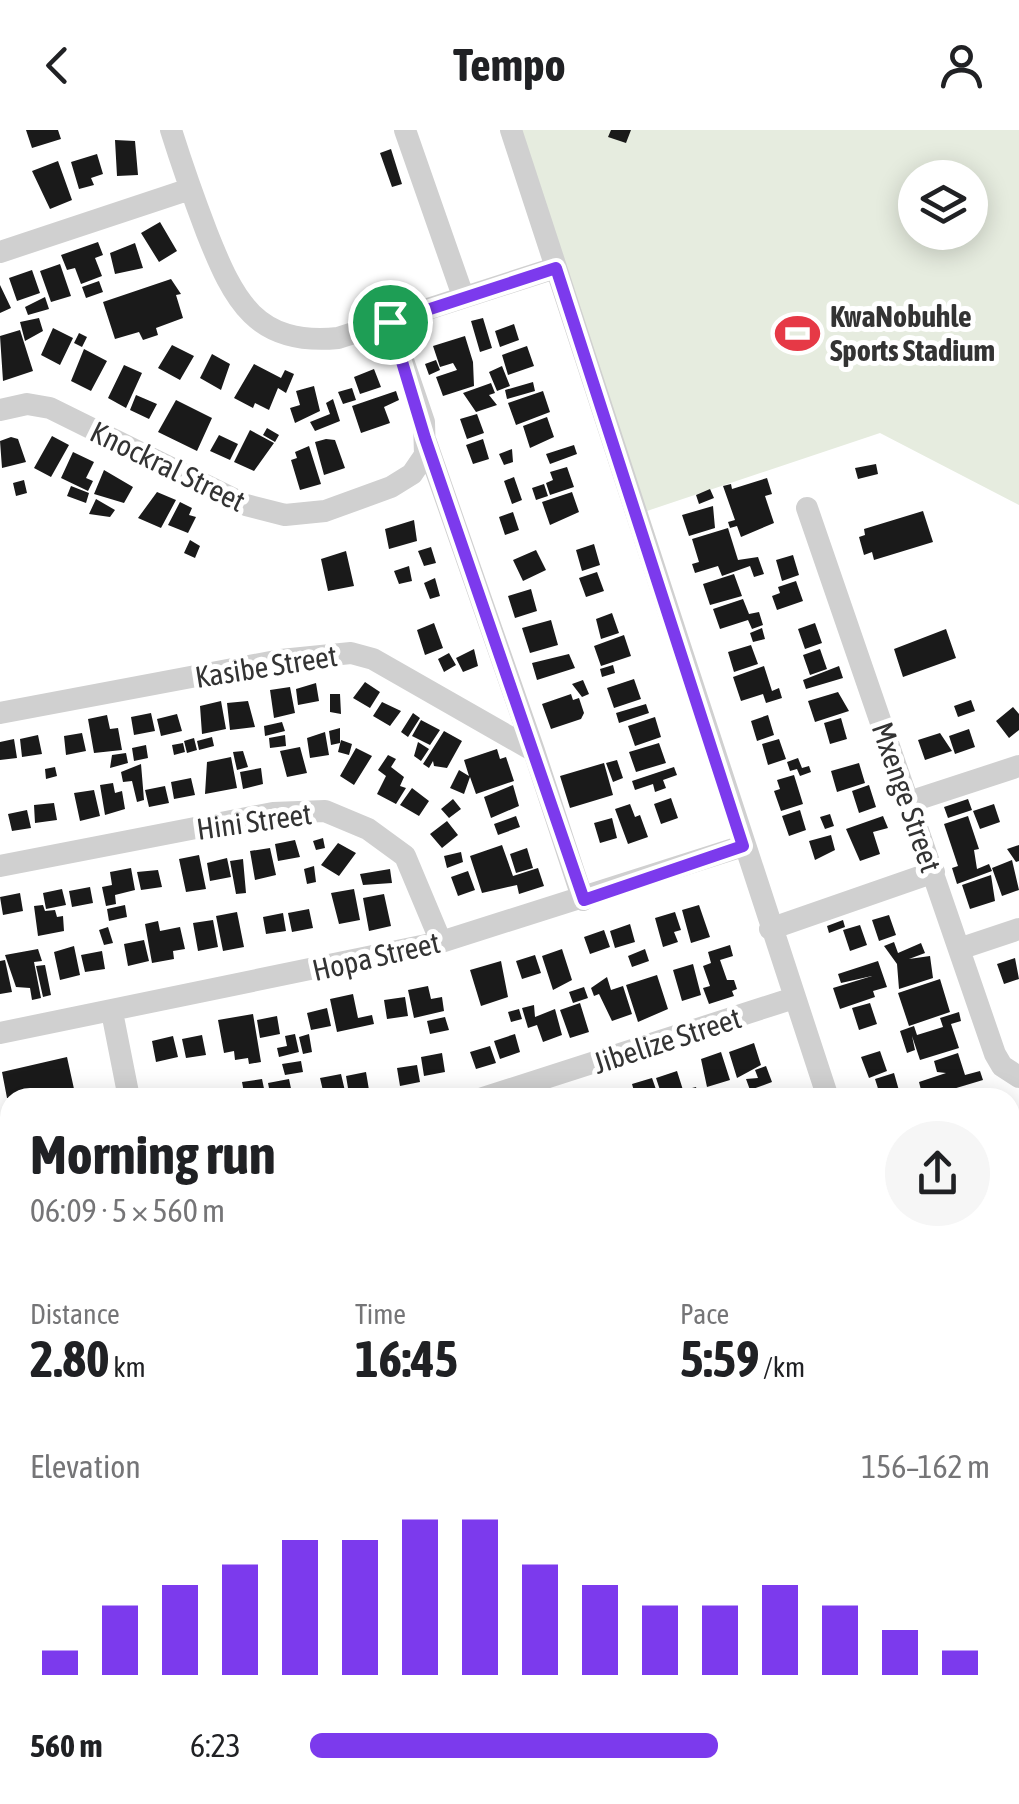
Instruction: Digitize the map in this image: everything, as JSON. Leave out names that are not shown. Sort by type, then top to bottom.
[{"type":"street","points":[[171,130],[228,286],[241,304],[271,330],[310,341],[338,338],[556,268]]},
{"type":"street","points":[[405,130],[463,296]]},
{"type":"street","points":[[511,130],[825,1088]]},
{"type":"street","points":[[0,252],[190,189]]},
{"type":"street","points":[[390,322],[425,438],[584,900]]},
{"type":"street","name":"Knockral Street","points":[[0,410],[28,404],[50,408],[246,505],[285,515],[325,510],[406,479],[425,456],[425,438]]},
{"type":"street","name":"Mxenge Street","points":[[808,508],[995,1054],[1002,1066],[1019,1077]]},
{"type":"street","name":"Kasibe Street","points":[[0,713],[281,660],[351,652],[373,659],[534,751]]},
{"type":"street","points":[[909,802],[1019,766]]},
{"type":"street","name":"Hini Street","points":[[0,866],[273,813],[324,810],[368,829],[405,856],[441,942]]},
{"type":"street","name":"Hopa Street","points":[[0,1033],[441,942],[584,900],[743,846]]},
{"type":"street","points":[[770,928],[934,872]]},
{"type":"street","points":[[959,950],[1019,929]]},
{"type":"street","name":"Jibelize Street","points":[[514,1088],[794,998]]},
{"type":"street","points":[[112,1012],[127,1088]]},
{"type":"shaded area","name":"KwaNobuhle Sports Stadium","points":[[506,130],[1019,130],[1019,505],[880,433],[635,515]]},
{"type":"building","points":[[26,130],[58,130],[61,139],[32,148]]},
{"type":"building","points":[[611,130],[631,130],[626,143],[608,137]]},
{"type":"building","points":[[115,140],[135,141],[138,175],[117,176]]},
{"type":"building","points":[[391,149],[402,184],[392,187],[380,153]]},
{"type":"building","points":[[97,154],[103,174],[91,178],[94,185],[79,189],[71,162]]},
{"type":"building","points":[[58,161],[72,200],[50,209],[32,171]]},
{"type":"building","points":[[160,222],[177,251],[159,262],[141,233]]},
{"type":"building","points":[[98,242],[103,255],[95,258],[102,276],[81,284],[75,268],[67,270],[61,255]]},
{"type":"building","points":[[135,243],[143,268],[115,274],[110,253]]},
{"type":"building","points":[[60,264],[71,296],[51,302],[40,271]]},
{"type":"building","points":[[32,270],[40,293],[17,301],[9,278]]},
{"type":"building","points":[[171,279],[181,294],[176,295],[183,318],[156,328],[158,335],[143,340],[139,332],[115,339],[103,302]]},
{"type":"building","points":[[99,281],[103,292],[86,298],[82,287]]},
{"type":"building","points":[[0,285],[11,308],[0,313]]},
{"type":"building","points":[[45,297],[49,309],[28,315],[25,307]]},
{"type":"building","points":[[39,318],[43,331],[25,341],[20,322]]},
{"type":"building","points":[[483,318],[492,348],[480,352],[471,321]]},
{"type":"building","points":[[514,324],[519,340],[500,347],[495,331]]},
{"type":"building","points":[[53,328],[73,338],[60,365],[41,355]]},
{"type":"building","points":[[20,330],[33,371],[3,381],[0,336]]},
{"type":"building","points":[[79,333],[87,337],[82,347],[74,343]]},
{"type":"building","points":[[465,336],[473,362],[474,386],[443,396],[436,377],[457,370],[453,363],[440,367],[433,346]]},
{"type":"building","points":[[172,345],[194,356],[180,380],[158,368]]},
{"type":"building","points":[[527,346],[534,366],[508,375],[502,355]]},
{"type":"building","points":[[84,349],[107,361],[91,391],[71,381]]},
{"type":"building","points":[[212,354],[230,364],[221,390],[200,378]]},
{"type":"building","points":[[436,360],[440,370],[429,375],[425,364]]},
{"type":"building","points":[[254,364],[281,378],[285,370],[294,374],[286,393],[278,388],[269,410],[255,403],[253,408],[234,398]]},
{"type":"building","points":[[124,365],[142,373],[126,408],[108,398]]},
{"type":"building","points":[[502,366],[510,386],[497,391],[489,372]]},
{"type":"building","points":[[374,369],[381,387],[360,394],[354,377]]},
{"type":"building","points":[[533,382],[535,391],[507,399],[505,390]]},
{"type":"building","points":[[491,383],[495,393],[489,395],[497,405],[476,412],[463,393]]},
{"type":"building","points":[[314,386],[320,411],[295,423],[290,408],[300,405],[296,391]]},
{"type":"building","points":[[352,388],[356,400],[343,404],[338,392]]},
{"type":"building","points":[[396,391],[399,400],[384,407],[390,423],[361,433],[352,406]]},
{"type":"building","points":[[543,391],[550,412],[516,425],[508,403]]},
{"type":"building","points":[[136,395],[157,404],[149,419],[130,410]]},
{"type":"building","points":[[333,399],[340,421],[315,431],[310,422],[330,414],[326,403]]},
{"type":"building","points":[[176,400],[212,418],[197,451],[158,432]]},
{"type":"building","points":[[477,414],[484,433],[467,439],[460,419]]},
{"type":"building","points":[[547,417],[554,437],[530,448],[523,426]]},
{"type":"building","points":[[267,428],[279,435],[275,442],[263,435]]},
{"type":"building","points":[[250,430],[274,443],[254,471],[234,462]]},
{"type":"building","points":[[219,435],[238,444],[230,460],[210,451]]},
{"type":"building","points":[[52,436],[69,445],[51,477],[34,468]]},
{"type":"building","points":[[18,439],[26,462],[2,468],[0,441]]},
{"type":"building","points":[[483,439],[489,459],[473,464],[466,445]]},
{"type":"building","points":[[335,440],[345,468],[324,475],[315,442]]},
{"type":"building","points":[[574,445],[577,454],[550,464],[546,454]]},
{"type":"building","points":[[309,446],[321,484],[300,490],[291,460],[297,458],[295,452]]},
{"type":"building","points":[[512,449],[513,462],[504,465],[499,454]]},
{"type":"building","points":[[73,452],[94,462],[86,478],[93,481],[88,491],[61,478]]},
{"type":"building","points":[[876,464],[878,474],[858,479],[855,468]]},
{"type":"building","points":[[567,467],[574,487],[550,495],[546,483],[553,480],[550,472]]},
{"type":"building","points":[[104,470],[133,487],[124,503],[94,494]]},
{"type":"building","points":[[514,477],[522,500],[512,504],[504,481]]},
{"type":"building","points":[[767,478],[772,494],[765,496],[774,523],[741,537],[737,526],[730,528],[728,522],[735,520],[723,486],[731,484],[732,489]]},
{"type":"building","points":[[24,480],[27,493],[16,496],[13,483]]},
{"type":"building","points":[[544,484],[548,496],[536,500],[532,488]]},
{"type":"building","points":[[71,486],[89,493],[86,503],[67,496]]},
{"type":"building","points":[[710,489],[714,498],[699,504],[696,495]]},
{"type":"building","points":[[157,492],[176,500],[161,528],[138,518]]},
{"type":"building","points":[[572,492],[579,512],[550,525],[542,502]]},
{"type":"building","points":[[96,499],[115,510],[110,517],[89,514]]},
{"type":"building","points":[[180,502],[192,508],[189,515],[196,517],[188,533],[168,525]]},
{"type":"building","points":[[713,506],[715,528],[689,536],[682,515]]},
{"type":"building","points":[[923,511],[933,542],[874,560],[872,552],[864,555],[859,537],[865,535],[864,529]]},
{"type":"building","points":[[513,512],[519,530],[505,535],[499,517]]},
{"type":"building","points":[[414,520],[417,541],[389,549],[385,529]]},
{"type":"building","points":[[728,528],[738,560],[758,557],[764,574],[754,577],[750,566],[722,576],[718,566],[695,573],[692,564],[699,562],[692,539]]},
{"type":"building","points":[[190,540],[200,546],[195,558],[184,553]]},
{"type":"building","points":[[594,544],[600,565],[582,571],[576,550]]},
{"type":"building","points":[[431,547],[436,563],[424,566],[418,551]]},
{"type":"building","points":[[536,550],[546,570],[523,581],[513,560]]},
{"type":"building","points":[[346,551],[354,586],[328,591],[321,559]]},
{"type":"building","points":[[793,555],[799,575],[782,581],[776,560]]},
{"type":"building","points":[[409,566],[412,581],[399,584],[394,571]]},
{"type":"building","points":[[597,572],[604,591],[586,597],[579,578]]},
{"type":"building","points":[[734,574],[742,596],[710,605],[703,584]]},
{"type":"building","points":[[435,578],[440,596],[430,599],[424,583]]},
{"type":"building","points":[[796,581],[803,601],[777,610],[772,596],[780,593],[778,587]]},
{"type":"building","points":[[531,589],[537,611],[515,618],[508,596]]},
{"type":"building","points":[[743,599],[749,614],[759,612],[763,625],[752,629],[748,620],[720,629],[713,609]]},
{"type":"building","points":[[612,613],[619,633],[601,639],[596,619]]},
{"type":"building","points":[[551,620],[558,645],[530,653],[522,628]]},
{"type":"building","points":[[434,623],[443,648],[425,655],[417,630]]},
{"type":"building","points":[[815,623],[822,643],[805,649],[798,629]]},
{"type":"building","points":[[762,628],[765,639],[753,642],[750,633]]},
{"type":"building","points":[[946,629],[956,658],[903,677],[894,649]]},
{"type":"building","points":[[624,635],[631,656],[601,666],[594,646]]},
{"type":"building","points":[[751,645],[758,664],[734,672],[728,652]]},
{"type":"building","points":[[474,649],[478,666],[463,672],[456,658]]},
{"type":"building","points":[[820,649],[827,669],[810,675],[803,655]]},
{"type":"building","points":[[449,653],[456,665],[444,672],[438,659]]},
{"type":"building","points":[[569,654],[575,668],[537,680],[532,663]]},
{"type":"building","points":[[613,665],[615,673],[602,677],[600,669]]},
{"type":"building","points":[[764,666],[772,691],[779,688],[782,698],[766,703],[763,694],[741,701],[733,677]]},
{"type":"building","points":[[839,666],[843,678],[806,689],[803,680]]},
{"type":"building","points":[[634,679],[641,699],[614,708],[607,688]]},
{"type":"building","points":[[583,680],[589,694],[582,697],[572,684]]},
{"type":"building","points":[[365,682],[380,692],[370,708],[353,698]]},
{"type":"building","points":[[316,683],[319,701],[298,705],[296,689]]},
{"type":"building","points":[[290,687],[295,713],[274,718],[270,690]]},
{"type":"building","points":[[838,692],[849,711],[815,722],[808,701]]},
{"type":"building","points":[[330,694],[340,694],[341,714],[330,712]]},
{"type":"building","points":[[571,694],[573,700],[579,698],[584,713],[581,719],[551,729],[542,704]]},
{"type":"building","points":[[971,700],[975,711],[958,717],[954,706]]},
{"type":"building","points":[[221,701],[226,729],[202,734],[200,706]]},
{"type":"building","points":[[248,701],[255,727],[230,730],[227,703]]},
{"type":"building","points":[[382,702],[401,711],[390,726],[373,716]]},
{"type":"building","points":[[646,704],[649,713],[619,723],[616,713]]},
{"type":"building","points":[[1013,707],[1019,714],[1019,730],[1009,738],[996,721]]},
{"type":"building","points":[[151,713],[155,731],[134,735],[131,717]]},
{"type":"building","points":[[413,713],[420,718],[408,737],[401,732]]},
{"type":"building","points":[[177,714],[182,731],[161,736],[157,719]]},
{"type":"building","points":[[107,715],[110,729],[118,728],[122,750],[94,753],[88,719]]},
{"type":"building","points":[[768,715],[774,735],[757,741],[751,721]]},
{"type":"building","points":[[655,717],[661,737],[635,746],[628,726]]},
{"type":"building","points":[[841,718],[847,739],[830,744],[824,723]]},
{"type":"building","points":[[421,720],[440,730],[430,745],[412,736]]},
{"type":"building","points":[[282,722],[285,731],[265,736],[264,726]]},
{"type":"building","points":[[340,728],[340,743],[331,745],[329,731]]},
{"type":"building","points":[[969,729],[975,747],[955,754],[949,736]]},
{"type":"building","points":[[444,731],[462,741],[447,768],[434,766],[433,761],[429,768],[423,764]]},
{"type":"building","points":[[325,732],[329,755],[310,758],[307,738]]},
{"type":"building","points":[[82,733],[86,751],[66,755],[64,736]]},
{"type":"building","points":[[940,733],[952,751],[925,760],[918,740]]},
{"type":"building","points":[[38,735],[42,754],[22,757],[20,739]]},
{"type":"building","points":[[285,735],[286,746],[270,748],[269,738]]},
{"type":"building","points":[[212,737],[214,746],[199,750],[197,741]]},
{"type":"building","points":[[194,738],[197,750],[187,753],[184,741]]},
{"type":"building","points":[[14,739],[17,758],[0,760],[0,742]]},
{"type":"building","points":[[779,739],[786,759],[768,765],[762,744]]},
{"type":"building","points":[[341,740],[352,744],[349,755],[338,752]]},
{"type":"building","points":[[418,742],[429,749],[421,761],[414,756]]},
{"type":"building","points":[[183,743],[185,752],[174,755],[172,745]]},
{"type":"building","points":[[659,743],[666,763],[636,772],[629,752]]},
{"type":"building","points":[[146,745],[148,758],[134,761],[132,748]]},
{"type":"building","points":[[300,747],[307,773],[287,777],[280,751]]},
{"type":"building","points":[[356,748],[372,756],[354,785],[340,776]]},
{"type":"building","points":[[497,749],[500,759],[506,757],[514,781],[476,794],[470,777],[464,794],[450,788],[459,770],[469,776],[464,760]]},
{"type":"building","points":[[243,751],[248,767],[237,770],[233,752]]},
{"type":"building","points":[[126,753],[128,763],[110,768],[112,755]]},
{"type":"building","points":[[388,755],[396,759],[391,767],[404,777],[400,786],[406,788],[396,804],[377,794],[386,776],[378,770]]},
{"type":"building","points":[[231,757],[237,788],[205,794],[207,762]]},
{"type":"building","points":[[798,758],[802,768],[809,766],[811,772],[800,776],[797,769],[790,771],[787,762]]},
{"type":"building","points":[[617,760],[623,778],[613,782],[606,763]]},
{"type":"building","points":[[604,763],[613,795],[570,808],[560,776]]},
{"type":"building","points":[[859,763],[865,783],[837,792],[831,771]]},
{"type":"building","points":[[141,764],[144,800],[137,802],[132,781],[123,782],[121,772]]},
{"type":"building","points":[[55,767],[57,776],[46,779],[45,769]]},
{"type":"building","points":[[674,767],[677,775],[663,780],[666,788],[655,792],[653,784],[635,790],[632,781]]},
{"type":"building","points":[[261,768],[263,784],[243,789],[240,772]]},
{"type":"building","points":[[794,775],[803,804],[781,811],[774,791],[780,789],[777,780]]},
{"type":"building","points":[[191,778],[195,795],[174,799],[171,782]]},
{"type":"building","points":[[113,783],[115,793],[122,791],[125,809],[105,815],[100,785]]},
{"type":"building","points":[[513,785],[519,806],[491,818],[484,797]]},
{"type":"building","points":[[869,785],[876,807],[859,813],[852,791]]},
{"type":"building","points":[[165,786],[169,803],[149,807],[145,790]]},
{"type":"building","points":[[412,788],[429,801],[419,816],[400,805]]},
{"type":"building","points":[[94,790],[100,816],[80,821],[74,793]]},
{"type":"building","points":[[671,798],[678,818],[661,824],[654,804]]},
{"type":"building","points":[[453,799],[461,809],[449,818],[441,809]]},
{"type":"building","points":[[968,799],[972,810],[948,818],[944,807]]},
{"type":"building","points":[[54,803],[57,820],[35,823],[34,805]]},
{"type":"building","points":[[630,804],[635,817],[640,815],[648,837],[628,844],[615,809]]},
{"type":"building","points":[[994,804],[1000,822],[980,829],[973,811]]},
{"type":"building","points":[[27,810],[31,828],[12,831],[8,814]]},
{"type":"building","points":[[800,810],[806,830],[789,836],[782,816]]},
{"type":"building","points":[[830,814],[834,826],[825,829],[820,817]]},
{"type":"building","points":[[516,816],[520,827],[498,835],[494,824]]},
{"type":"building","points":[[883,816],[888,828],[873,832],[880,854],[860,861],[846,829]]},
{"type":"building","points":[[968,816],[979,849],[974,850],[977,869],[989,864],[992,871],[957,884],[952,868],[958,866],[944,824]]},
{"type":"building","points":[[612,818],[617,838],[600,843],[594,823]]},
{"type":"building","points":[[447,821],[458,835],[442,848],[430,834]]},
{"type":"building","points":[[831,835],[835,850],[815,860],[809,841]]},
{"type":"building","points":[[323,838],[325,848],[316,850],[313,841]]},
{"type":"building","points":[[295,840],[300,857],[278,861],[275,844]]},
{"type":"building","points":[[338,843],[356,853],[339,876],[321,865]]},
{"type":"building","points":[[502,845],[513,876],[538,868],[544,886],[519,894],[517,885],[482,893],[470,856]]},
{"type":"building","points":[[1019,845],[1019,861],[1016,862],[1007,849]]},
{"type":"building","points":[[270,848],[276,875],[255,880],[250,851]]},
{"type":"building","points":[[527,848],[533,868],[516,873],[510,854]]},
{"type":"building","points":[[461,852],[463,862],[447,868],[444,856]]},
{"type":"building","points":[[199,855],[206,889],[186,892],[179,859]]},
{"type":"building","points":[[227,858],[231,877],[210,881],[207,863]]},
{"type":"building","points":[[243,859],[246,893],[236,894],[230,861]]},
{"type":"building","points":[[1012,860],[1019,890],[1002,896],[992,868]]},
{"type":"building","points":[[314,866],[316,882],[307,884],[304,869]]},
{"type":"building","points":[[131,868],[135,890],[115,895],[116,904],[106,906],[102,887],[112,885],[110,872]]},
{"type":"building","points":[[390,869],[392,883],[363,885],[360,874]]},
{"type":"building","points":[[158,870],[162,887],[141,890],[137,872]]},
{"type":"building","points":[[468,871],[475,890],[458,896],[451,877]]},
{"type":"building","points":[[991,875],[995,901],[970,909],[962,885]]},
{"type":"building","points":[[90,887],[93,903],[72,907],[69,891]]},
{"type":"building","points":[[62,889],[66,905],[46,909],[43,893]]},
{"type":"building","points":[[354,889],[360,920],[339,924],[331,893]]},
{"type":"building","points":[[20,893],[23,911],[3,915],[0,897]]},
{"type":"building","points":[[384,894],[391,926],[369,931],[363,898]]},
{"type":"building","points":[[43,905],[45,911],[55,910],[57,917],[63,916],[64,931],[38,936],[34,906]]},
{"type":"building","points":[[125,905],[127,917],[109,921],[107,909]]},
{"type":"building","points":[[699,905],[710,937],[691,943],[682,910]]},
{"type":"building","points":[[309,909],[313,928],[292,932],[288,913]]},
{"type":"building","points":[[237,912],[244,947],[223,951],[216,916]]},
{"type":"building","points":[[675,912],[681,930],[674,932],[678,942],[663,947],[655,918]]},
{"type":"building","points":[[283,913],[286,931],[266,934],[263,917]]},
{"type":"building","points":[[889,915],[896,935],[879,941],[872,920]]},
{"type":"building","points":[[213,920],[218,947],[198,951],[193,923]]},
{"type":"building","points":[[843,920],[845,927],[829,933],[827,926]]},
{"type":"building","points":[[158,921],[160,931],[180,927],[185,949],[173,951],[174,959],[152,963],[145,924]]},
{"type":"building","points":[[630,924],[635,942],[615,948],[610,931]]},
{"type":"building","points":[[860,925],[867,945],[850,951],[843,930]]},
{"type":"building","points":[[108,927],[113,943],[104,945],[99,930]]},
{"type":"building","points":[[604,930],[610,947],[590,954],[584,937]]},
{"type":"building","points":[[144,940],[149,961],[128,966],[124,944]]},
{"type":"building","points":[[894,942],[898,953],[921,943],[925,953],[909,959],[930,956],[933,978],[899,989],[897,964],[884,946]]},
{"type":"building","points":[[730,945],[733,956],[720,960],[727,980],[734,980],[737,989],[732,991],[734,996],[709,1004],[703,988],[710,986],[703,966],[711,963],[708,952]]},
{"type":"building","points":[[74,946],[80,975],[60,980],[54,952]]},
{"type":"building","points":[[38,949],[42,961],[34,962],[41,998],[32,1000],[30,988],[16,987],[5,955]]},
{"type":"building","points":[[562,949],[572,980],[553,990],[542,956]]},
{"type":"building","points":[[645,949],[649,961],[632,967],[628,956]]},
{"type":"building","points":[[102,951],[105,969],[85,972],[81,955]]},
{"type":"building","points":[[535,955],[541,973],[522,979],[516,961]]},
{"type":"building","points":[[1015,958],[1019,979],[1004,984],[997,964]]},
{"type":"building","points":[[5,960],[12,992],[0,994],[0,961]]},
{"type":"building","points":[[501,961],[508,997],[481,1006],[470,970]]},
{"type":"building","points":[[878,961],[887,987],[873,991],[875,997],[840,1009],[833,988],[872,976],[841,983],[838,974]]},
{"type":"building","points":[[693,964],[701,995],[682,1001],[673,970]]},
{"type":"building","points":[[45,965],[51,995],[43,997],[36,966]]},
{"type":"building","points":[[657,975],[668,1009],[638,1022],[626,985]]},
{"type":"building","points":[[607,977],[611,990],[623,986],[632,1014],[612,1021],[599,994],[594,996],[591,988]]},
{"type":"building","points":[[940,979],[950,1012],[909,1026],[898,993]]},
{"type":"building","points":[[428,986],[431,999],[442,997],[444,1011],[414,1018],[408,990]]},
{"type":"building","points":[[584,987],[588,998],[573,1003],[569,992]]},
{"type":"building","points":[[353,994],[358,1018],[372,1015],[374,1024],[337,1032],[330,999]]},
{"type":"building","points":[[405,997],[408,1016],[387,1019],[384,1000]]},
{"type":"building","points":[[580,1003],[589,1032],[570,1038],[560,1010]]},
{"type":"building","points":[[870,1003],[877,1024],[859,1030],[852,1008]]},
{"type":"building","points":[[534,1005],[535,1017],[555,1009],[562,1035],[543,1042],[537,1025],[528,1028],[522,1008]]},
{"type":"building","points":[[327,1008],[331,1026],[311,1030],[307,1013]]},
{"type":"building","points":[[519,1009],[522,1019],[511,1022],[508,1012]]},
{"type":"building","points":[[959,1012],[961,1021],[951,1024],[959,1048],[920,1060],[912,1036],[915,1050],[907,1053],[900,1031],[914,1026],[917,1035],[943,1027],[940,1018]]},
{"type":"building","points":[[253,1014],[261,1062],[249,1064],[248,1058],[235,1060],[234,1051],[224,1053],[218,1020]]},
{"type":"building","points":[[277,1016],[280,1034],[260,1038],[257,1020]]},
{"type":"building","points":[[445,1017],[449,1030],[430,1034],[427,1021]]},
{"type":"building","points":[[295,1034],[299,1052],[279,1057],[277,1048],[287,1046],[285,1036]]},
{"type":"building","points":[[309,1034],[312,1052],[303,1054],[299,1037]]},
{"type":"building","points":[[515,1034],[520,1052],[500,1059],[494,1041]]},
{"type":"building","points":[[202,1035],[206,1055],[186,1058],[182,1039]]},
{"type":"building","points":[[173,1036],[178,1057],[156,1062],[152,1041]]},
{"type":"building","points":[[754,1043],[761,1065],[737,1078],[729,1052]]},
{"type":"building","points":[[490,1046],[496,1063],[476,1069],[470,1052]]},
{"type":"building","points":[[880,1051],[887,1071],[869,1078],[861,1057]]},
{"type":"building","points":[[721,1052],[730,1080],[707,1087],[701,1059]]},
{"type":"building","points":[[442,1053],[445,1072],[424,1076],[421,1057]]},
{"type":"building","points":[[958,1053],[965,1075],[980,1071],[983,1080],[956,1088],[920,1088],[919,1082],[946,1073],[937,1072],[934,1061]]},
{"type":"building","points":[[67,1057],[74,1088],[5,1088],[2,1072]]},
{"type":"building","points":[[301,1061],[303,1072],[285,1075],[282,1064]]},
{"type":"building","points":[[417,1065],[420,1082],[400,1086],[397,1068]]},
{"type":"building","points":[[766,1066],[772,1082],[749,1088],[746,1079],[758,1078],[755,1070]]},
{"type":"building","points":[[677,1071],[682,1088],[659,1088],[656,1078]]},
{"type":"building","points":[[366,1072],[369,1088],[348,1088],[346,1076]]},
{"type":"building","points":[[894,1073],[898,1088],[878,1088],[875,1079]]},
{"type":"building","points":[[341,1074],[344,1088],[322,1088],[320,1078]]},
{"type":"building","points":[[652,1078],[656,1088],[633,1088],[632,1084]]},
{"type":"building","points":[[262,1079],[264,1088],[243,1088],[242,1082]]},
{"type":"building","points":[[289,1079],[291,1088],[269,1088],[268,1083]]},
{"type":"place","name":"KwaNobuhle Sports Stadium","points":[[797,333]]},
{"type":"route","points":[[556,268],[743,846],[584,900],[425,438],[424,422],[390,322],[556,268]]}]
